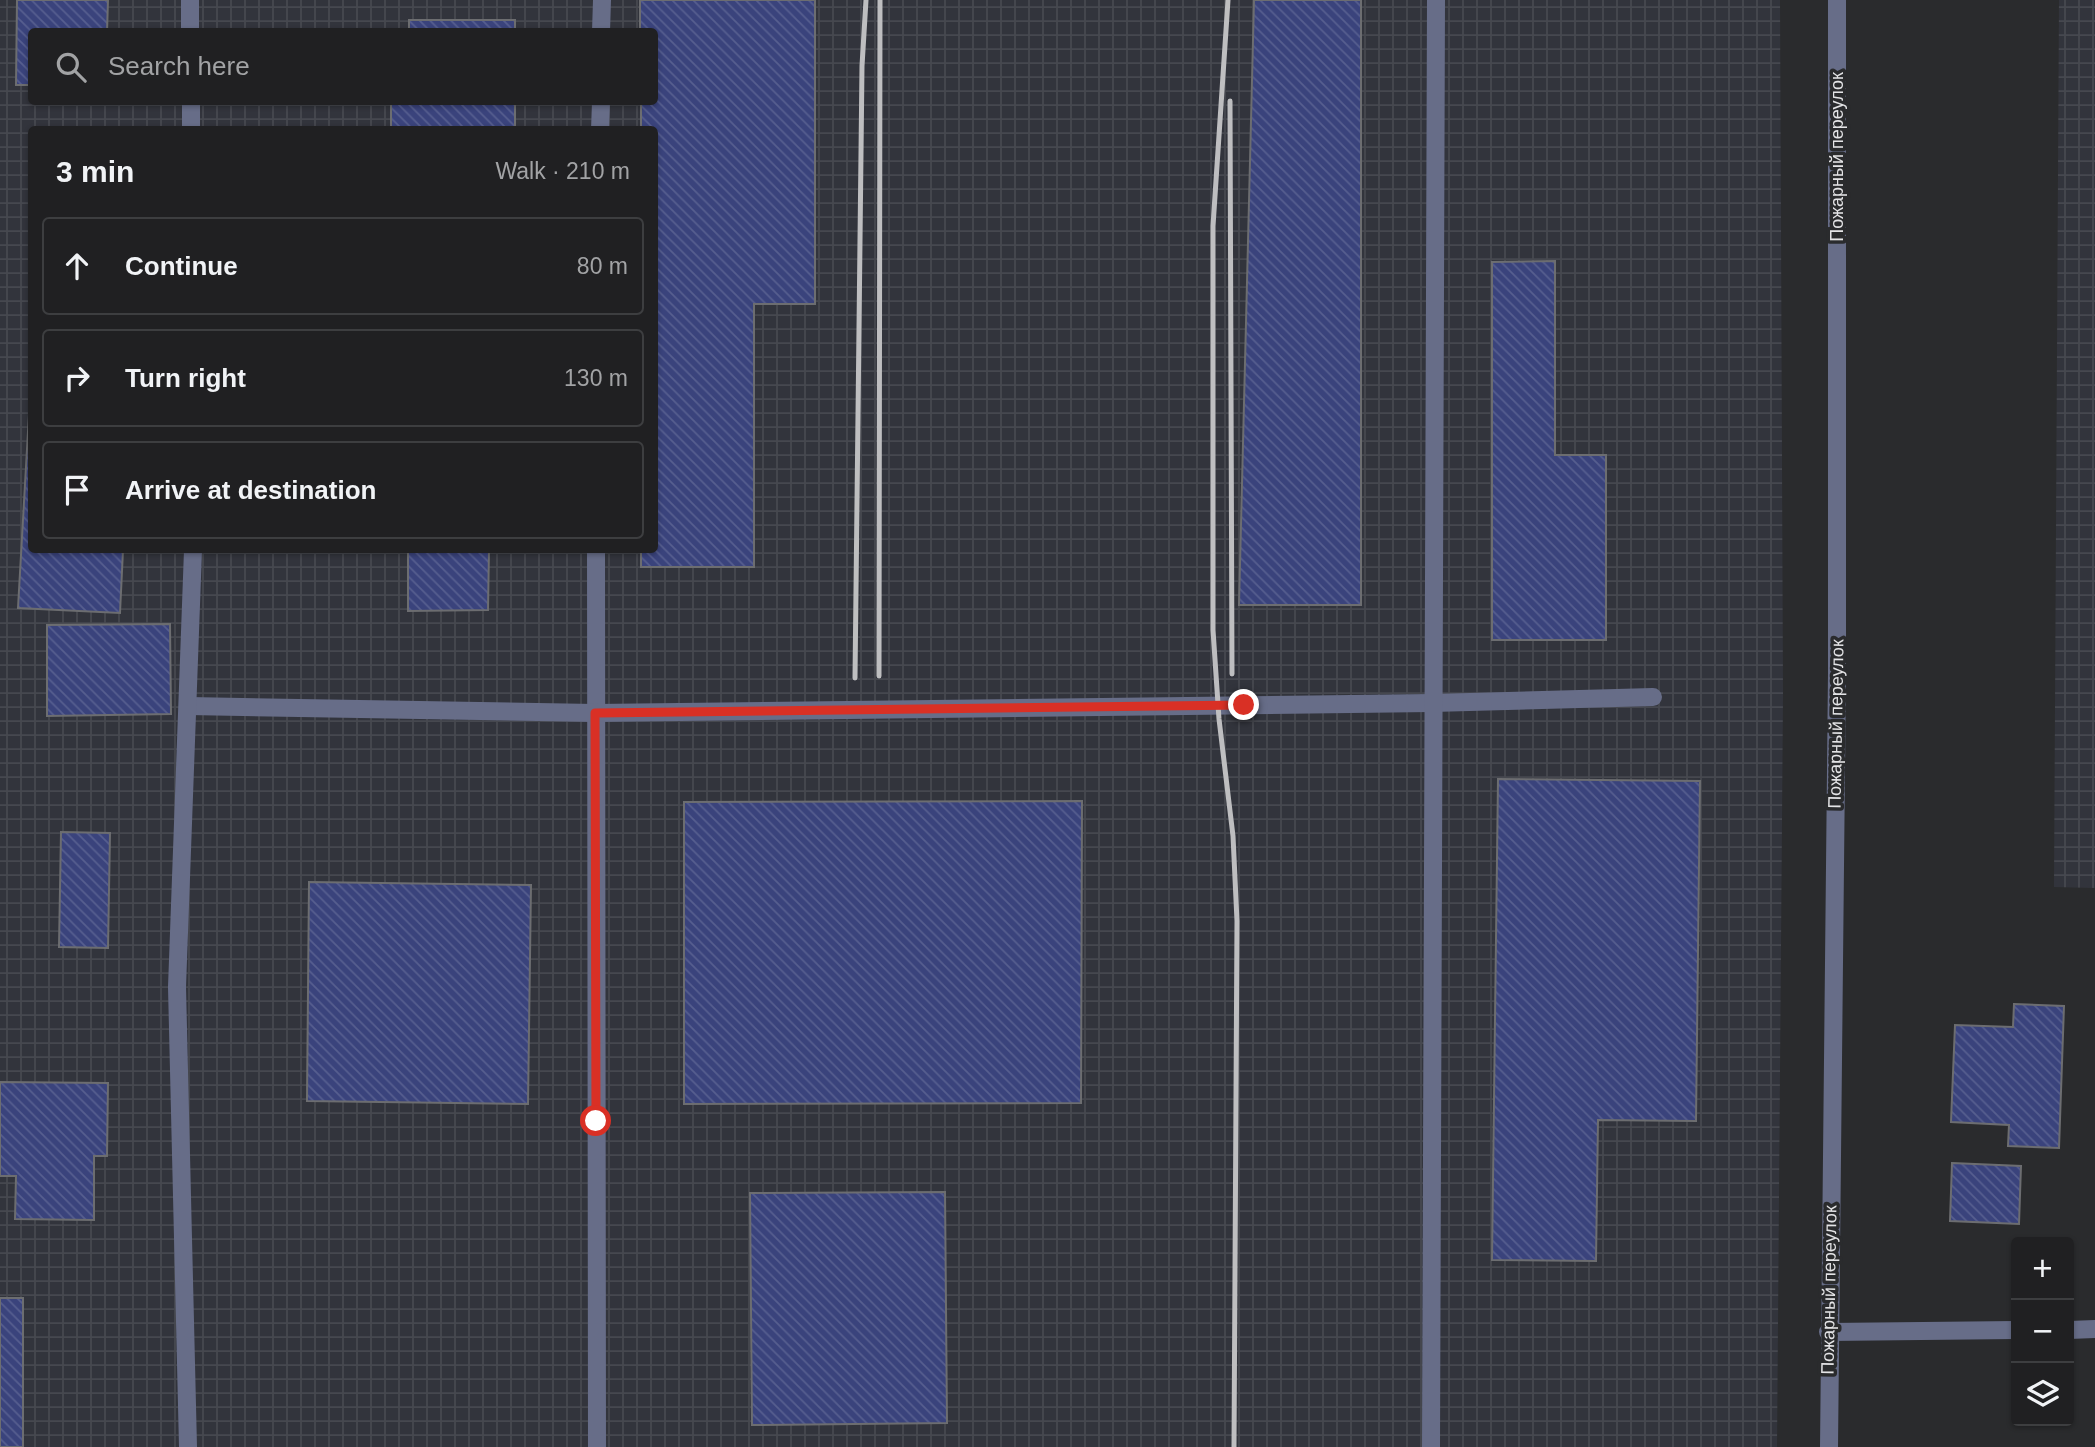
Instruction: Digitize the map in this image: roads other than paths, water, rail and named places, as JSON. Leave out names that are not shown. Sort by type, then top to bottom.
[{"type":"street","points":[[190,0],[190,28]]},
{"type":"street","points":[[601,28],[602,0]]},
{"type":"street","points":[[1431,1447],[1437,0]]},
{"type":"street","name":"Пожарный переулок","points":[[1829,1447],[1828,1332],[1837,673],[1837,0]]},
{"type":"street","points":[[191,105],[191,126]]},
{"type":"street","points":[[600,126],[601,105]]},
{"type":"street","points":[[188,1447],[177,987],[193,553]]},
{"type":"street","points":[[596,553],[597,1447]]},
{"type":"street","points":[[188,706],[595,713],[1432,703],[1653,697]]},
{"type":"street","points":[[2074,1330],[2095,1329]]},
{"type":"street","points":[[1828,1332],[2011,1330]]},
{"type":"railway","points":[[855,678],[862,66],[866,0]]},
{"type":"railway","points":[[879,676],[880,0]]},
{"type":"railway","points":[[1228,0],[1213,226],[1213,630],[1219,719],[1233,836],[1237,921],[1234,1447]]},
{"type":"railway","points":[[1230,101],[1232,674]]}]
